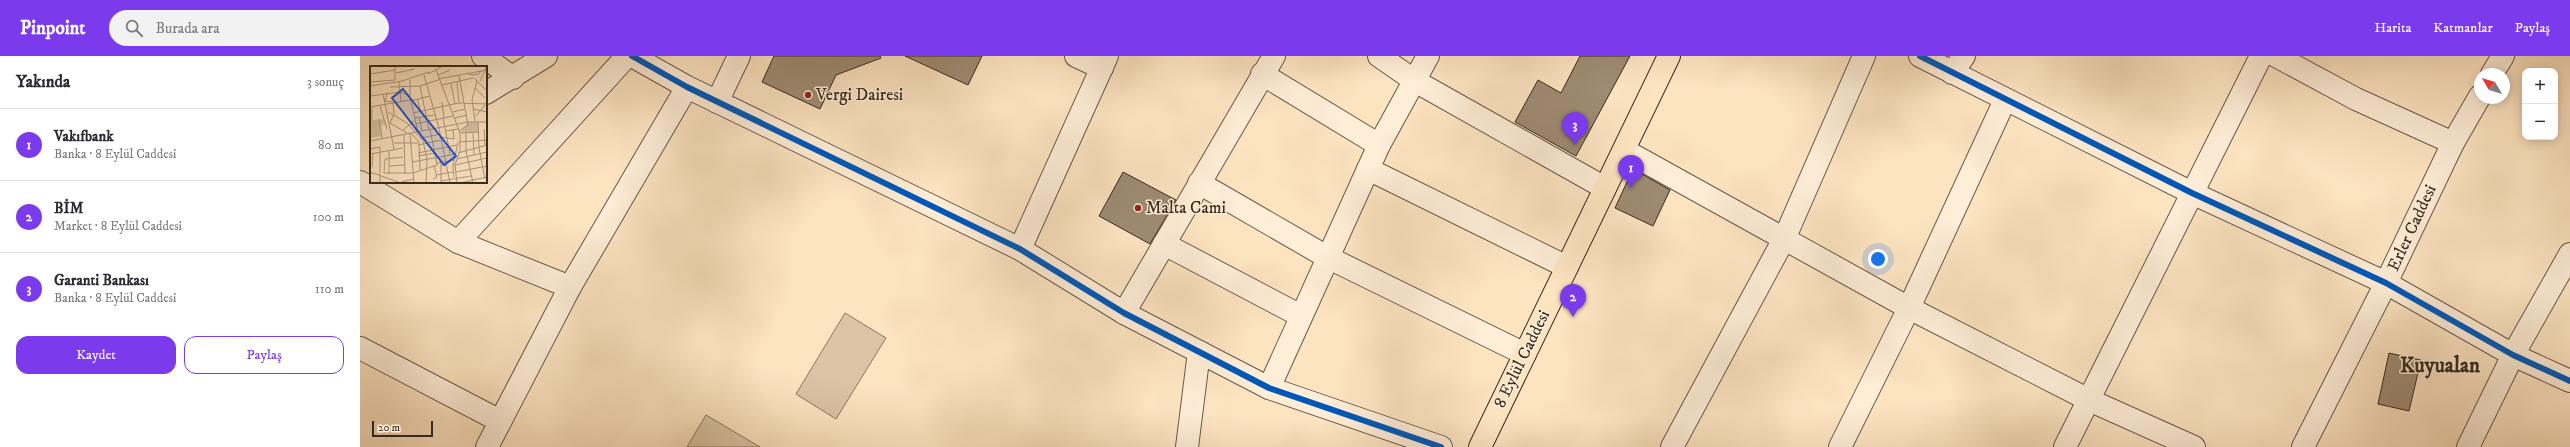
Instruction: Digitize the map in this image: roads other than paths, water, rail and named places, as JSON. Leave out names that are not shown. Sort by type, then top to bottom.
[{"type":"main road","name":"8 Eylül Caddesi","points":[[1480,447],[1606,188],[1631,153],[1669,56]]},
{"type":"main road","points":[[1496,447],[1631,153],[1685,56]]},
{"type":"street","points":[[483,56],[513,78]]},
{"type":"street","points":[[487,92],[513,78],[546,56]]},
{"type":"street","points":[[458,242],[627,56]]},
{"type":"street","points":[[632,56],[687,87],[1020,250],[1124,313],[1269,388],[1442,447]]},
{"type":"street","points":[[717,102],[739,56]]},
{"type":"street","points":[[1020,250],[1105,62],[1076,56]]},
{"type":"street","points":[[1124,313],[1262,74],[1274,56]]},
{"type":"street","points":[[1380,56],[1415,81],[1606,188]]},
{"type":"street","points":[[1269,388],[1379,145],[1428,56]]},
{"type":"street","points":[[1672,447],[1785,237],[1864,56]]},
{"type":"street","points":[[1920,56],[1958,64],[2005,100],[2192,193],[2386,283],[2513,356],[2570,381]]},
{"type":"street","points":[[2064,447],[2261,56]]},
{"type":"street","points":[[2276,56],[2356,99],[2453,143]]},
{"type":"street","points":[[2496,68],[2503,56]]},
{"type":"street","points":[[1262,74],[1379,145]]},
{"type":"street","points":[[487,447],[570,287],[687,87]]},
{"type":"street","points":[[1840,447],[1909,308],[2005,100]]},
{"type":"street","name":"Erler Caddesi","points":[[2303,447],[2386,283],[2453,143],[2475,104]]},
{"type":"street","points":[[1631,153],[1785,237],[1909,308],[2089,400],[2186,445]]},
{"type":"street","points":[[1368,169],[1567,267]]},
{"type":"street","points":[[363,182],[458,242],[570,287]]},
{"type":"street","points":[[1199,183],[1327,257],[1525,354]]},
{"type":"street","points":[[1164,244],[1301,316]]},
{"type":"street","points":[[2468,447],[2513,356],[2570,254]]},
{"type":"street","points":[[360,348],[500,422]]},
{"type":"street","points":[[1187,447],[1199,352]]},
{"type":"place","name":"Vergi Dairesi","points":[[808,95]]},
{"type":"place","name":"Garanti Bankası","points":[[1575,145]]},
{"type":"place","name":"Vakıfbank","points":[[1631,188]]},
{"type":"place","name":"Malta Cami","points":[[1138,208]]},
{"type":"place","name":"BİM","points":[[1573,317]]},
{"type":"district","name":"Kuyualan","points":[[2440,366]]}]
